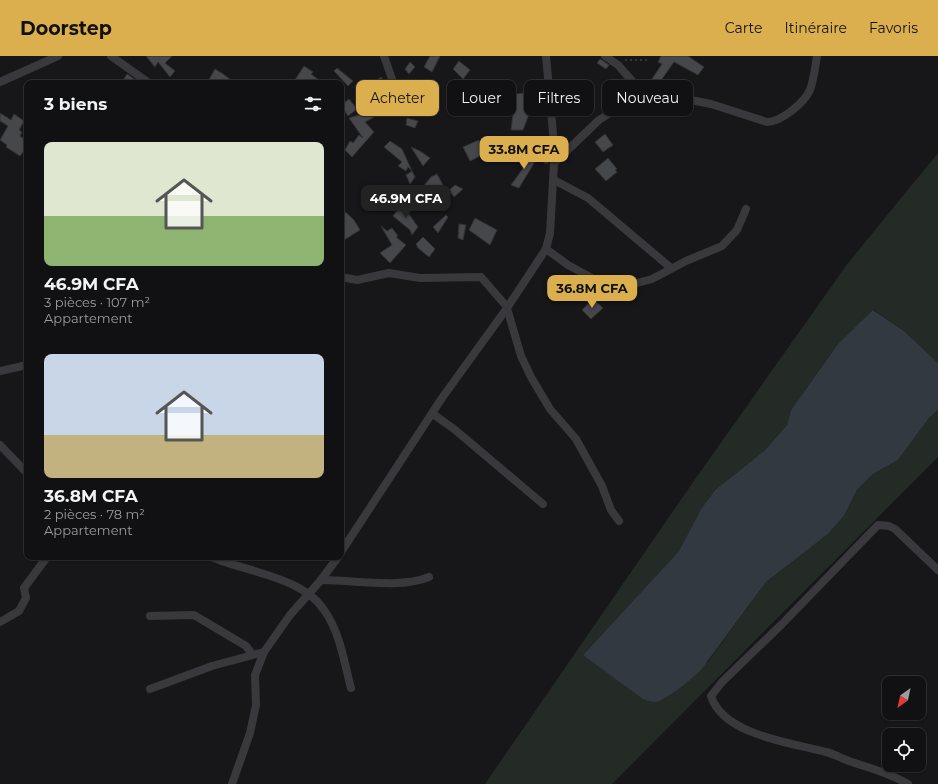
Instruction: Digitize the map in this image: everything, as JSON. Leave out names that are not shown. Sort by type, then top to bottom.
[{"type":"street","points":[[0,82],[58,56]]},
{"type":"street","points":[[111,56],[145,80]]},
{"type":"street","points":[[384,56],[392,79]]},
{"type":"street","points":[[344,547],[382,488],[433,414],[442,398],[507,307],[546,249],[550,233],[554,180],[554,144],[546,56]]},
{"type":"street","points":[[605,56],[631,80]]},
{"type":"street","points":[[693,100],[767,122],[774,122],[791,111],[810,91],[818,56]]},
{"type":"street","points":[[554,164],[599,120],[605,116]]},
{"type":"street","points":[[554,180],[588,198],[671,268]]},
{"type":"street","points":[[546,249],[568,265],[603,284],[612,286],[633,284],[652,279],[671,268],[722,246],[737,230],[746,209]]},
{"type":"street","points":[[344,278],[357,280],[389,273],[420,278],[481,277],[507,307],[521,356],[531,377],[550,409],[576,439],[602,486],[611,510],[618,521]]},
{"type":"street","points":[[0,371],[24,366]]},
{"type":"street","points":[[433,414],[454,429],[543,504]]},
{"type":"street","points":[[0,445],[24,470]]},
{"type":"street","points":[[908,784],[875,769],[827,752],[787,744],[749,730],[722,716],[714,706],[711,696],[722,682],[788,618],[878,525],[889,526],[894,529],[938,570]]},
{"type":"street","points":[[0,622],[19,611],[26,598],[24,588],[44,560]]},
{"type":"street","points":[[221,560],[281,581],[309,594],[324,609],[334,630],[351,688]]},
{"type":"street","points":[[232,784],[250,733],[256,705],[255,676],[264,652],[290,615],[321,580],[336,560]]},
{"type":"street","points":[[321,580],[391,583],[418,581],[429,577]]},
{"type":"street","points":[[150,616],[194,615],[246,646],[252,654]]},
{"type":"street","points":[[150,689],[188,674],[252,654],[264,652]]},
{"type":"path","points":[[613,62],[632,59],[648,60]]},
{"type":"shaded area","points":[[938,153],[938,363],[904,331],[874,310],[838,344],[791,410],[787,425],[764,451],[715,490],[701,509],[679,551],[583,655],[707,663],[766,582],[828,534],[844,516],[857,490],[873,474],[898,460],[929,418],[938,410],[938,457],[612,784],[485,784],[691,485],[848,263]]},
{"type":"shaded area","points":[[873,310],[904,331],[938,363],[938,410],[929,418],[898,460],[873,474],[857,490],[844,516],[828,534],[766,582],[701,670],[676,691],[657,702],[643,699],[583,655],[679,551],[701,509],[715,490],[764,451],[787,425],[791,410],[838,344]]},
{"type":"building","points":[[146,56],[172,56],[165,63],[175,71],[170,77],[158,62],[155,67]]},
{"type":"building","points":[[430,56],[440,56],[432,72],[424,67]]},
{"type":"building","points":[[661,56],[688,56],[704,67],[698,75],[674,62],[661,80],[651,80],[662,64],[658,62]]},
{"type":"building","points":[[600,59],[609,65],[606,69],[597,63]]},
{"type":"building","points":[[459,61],[470,70],[463,79],[453,69]]},
{"type":"building","points":[[410,62],[415,67],[409,74],[405,69]]},
{"type":"building","points":[[304,66],[313,72],[311,74],[319,80],[295,80]]},
{"type":"building","points":[[337,68],[353,81],[348,86],[334,71]]},
{"type":"building","points":[[215,69],[231,80],[209,80]]},
{"type":"building","points":[[127,74],[136,80],[125,80],[124,79]]},
{"type":"building","points":[[523,93],[524,116],[528,116],[523,130],[511,130],[513,116],[516,116],[516,94]]},
{"type":"building","points":[[349,99],[356,108],[356,110],[348,116],[344,110],[344,103]]},
{"type":"building","points":[[0,113],[11,120],[14,114],[24,121],[19,130],[22,132],[20,136],[24,139],[24,150],[20,156],[6,147],[7,145],[0,140],[8,126],[0,121]]},
{"type":"building","points":[[356,116],[376,116],[365,122],[374,132],[352,157],[345,150],[350,141],[353,143],[359,135],[363,138],[349,118]]},
{"type":"building","points":[[407,118],[418,121],[415,128],[406,125]]},
{"type":"building","points":[[605,134],[613,145],[603,152],[595,142]]},
{"type":"building","points":[[479,140],[486,153],[470,161],[463,147]]},
{"type":"building","points":[[390,141],[402,149],[412,171],[408,167],[406,171],[398,166],[402,162],[384,147]]},
{"type":"building","points":[[498,144],[511,153],[506,160],[492,150]]},
{"type":"building","points":[[411,147],[430,158],[423,166]]},
{"type":"building","points":[[548,152],[548,164],[544,163],[543,153]]},
{"type":"building","points":[[528,153],[536,160],[519,188],[511,185],[524,167],[520,165]]},
{"type":"building","points":[[608,158],[617,169],[615,170],[617,172],[606,181],[595,169]]},
{"type":"building","points":[[412,171],[415,177],[410,184],[406,175]]},
{"type":"building","points":[[437,174],[444,187],[433,192],[431,189],[411,208],[408,205],[431,177]]},
{"type":"building","points":[[455,185],[463,189],[454,197],[449,190]]},
{"type":"building","points":[[402,204],[418,227],[412,235],[410,230],[393,216]]},
{"type":"building","points":[[344,211],[354,220],[360,230],[344,240]]},
{"type":"building","points":[[446,215],[448,217],[438,233],[433,227]]},
{"type":"building","points":[[475,218],[497,230],[490,245],[469,230]]},
{"type":"building","points":[[459,224],[466,225],[463,240],[458,238]]},
{"type":"building","points":[[381,226],[387,231],[392,228],[398,236],[396,237],[406,245],[390,263],[380,253],[392,245]]},
{"type":"building","points":[[423,237],[435,249],[429,257],[418,248],[416,244]]},
{"type":"building","points":[[593,299],[603,308],[591,319],[582,310]]}]
